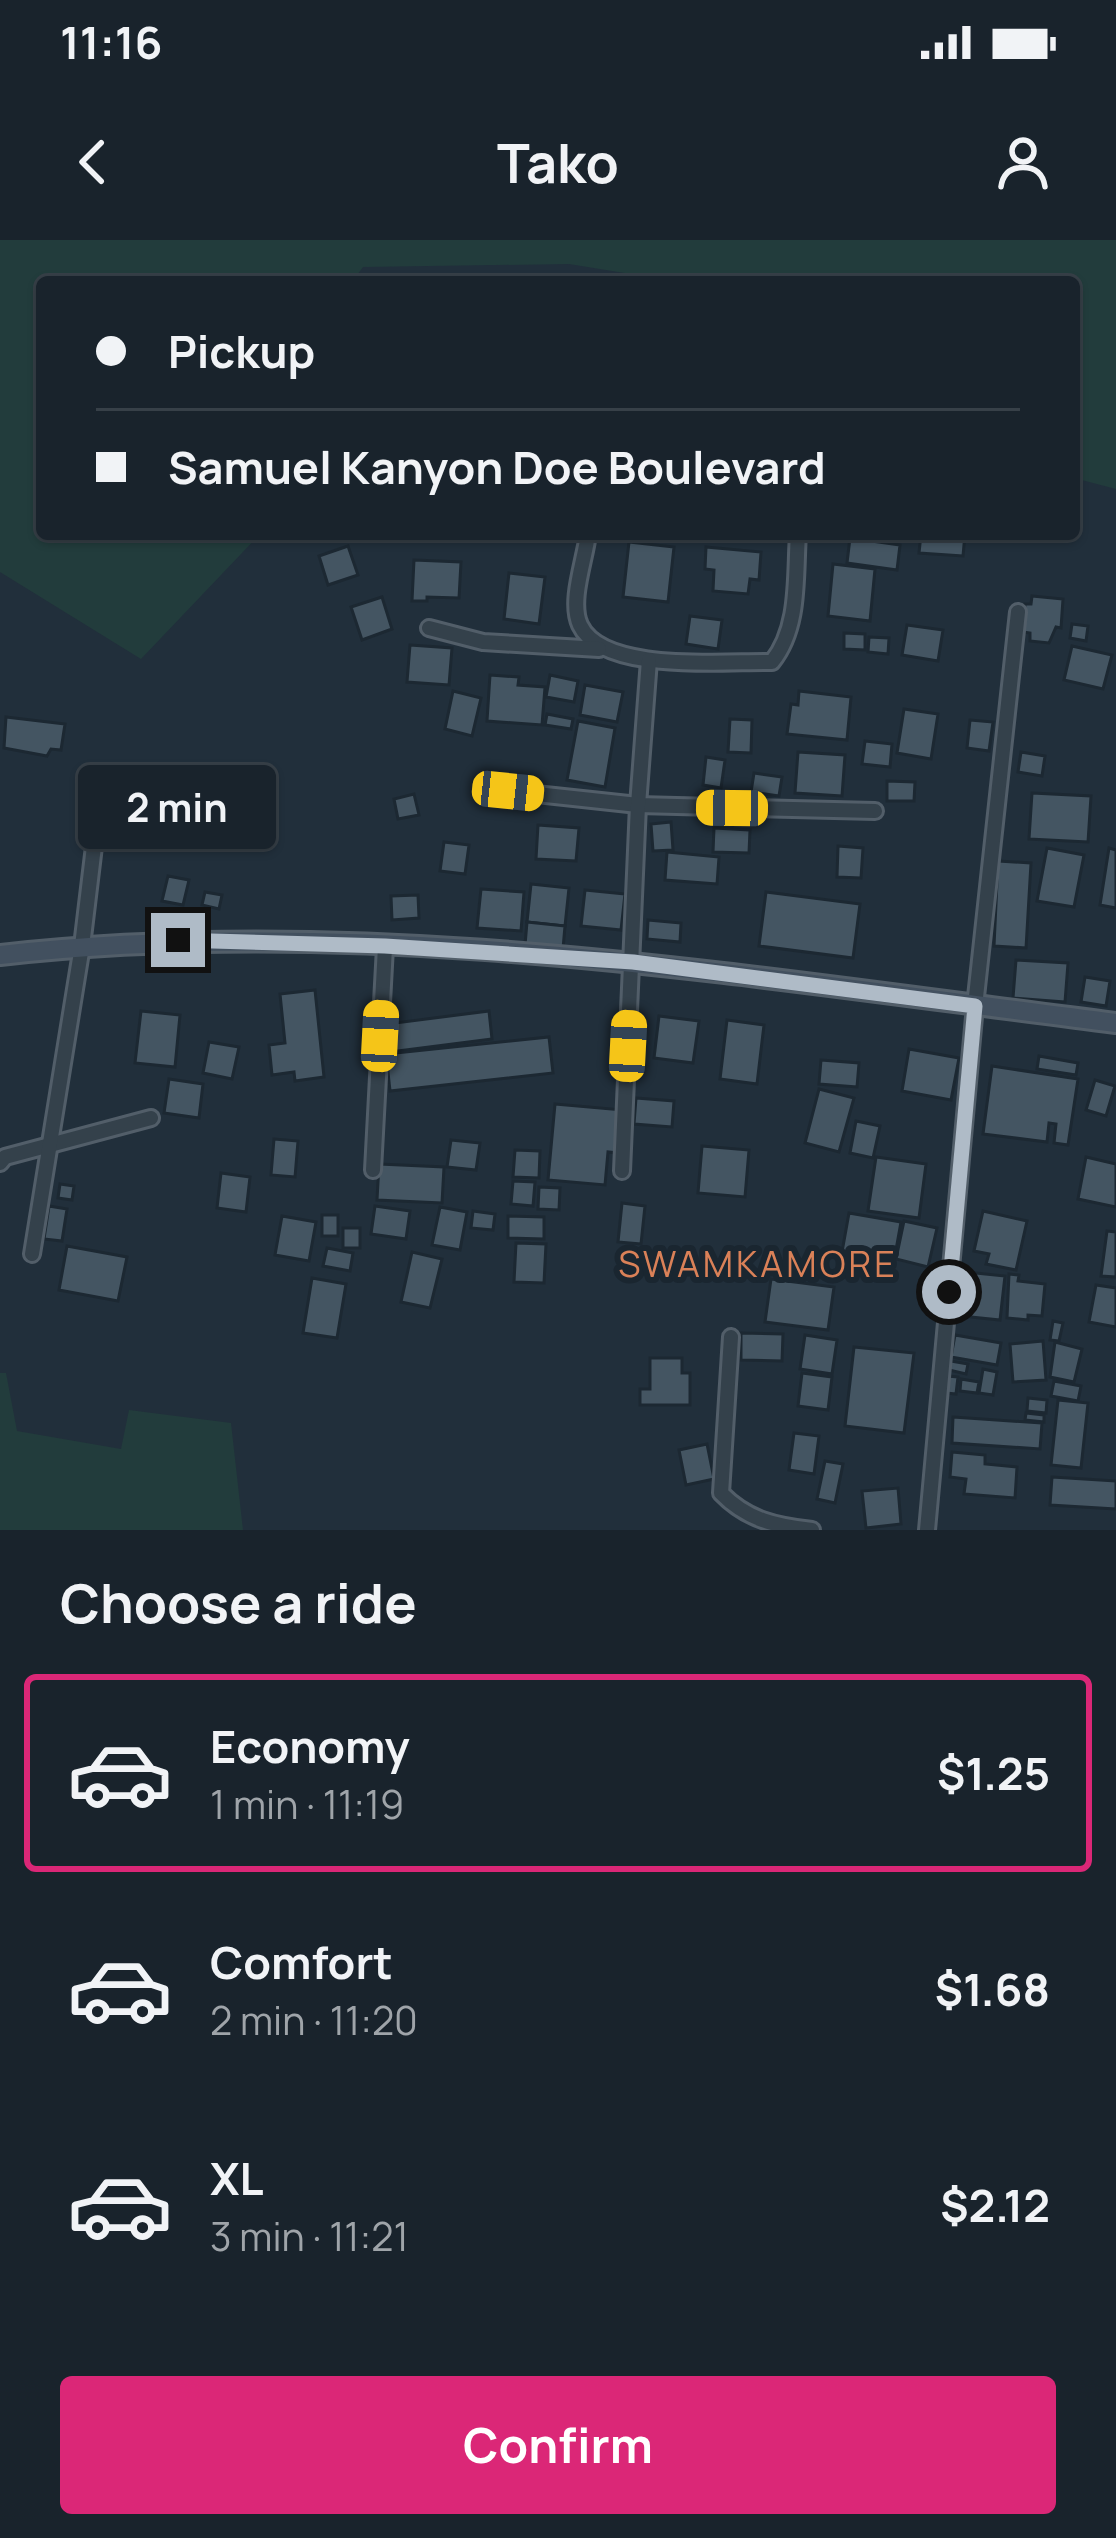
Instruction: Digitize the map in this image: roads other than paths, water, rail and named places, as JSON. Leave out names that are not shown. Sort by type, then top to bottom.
[{"type":"street","points":[[587,540],[576,602],[579,625],[599,649]]},
{"type":"street","points":[[429,628],[483,642],[599,649],[649,660],[772,662],[786,645],[793,612],[798,540]]},
{"type":"street","points":[[927,1530],[975,1006],[1018,612]]},
{"type":"street","points":[[622,1171],[649,660]]},
{"type":"street","points":[[508,791],[638,805],[874,811]]},
{"type":"street","points":[[32,1254],[95,838]]},
{"type":"street","points":[[0,956],[178,940],[385,946],[633,962],[1116,1023]]},
{"type":"street","points":[[374,1170],[385,946]]},
{"type":"street","points":[[0,1163],[5,1157],[151,1118]]},
{"type":"street","points":[[731,1337],[721,1493],[736,1508],[771,1525],[812,1530]]},
{"type":"district","name":"SWAMKAMORE","points":[[758,1263]]}]
